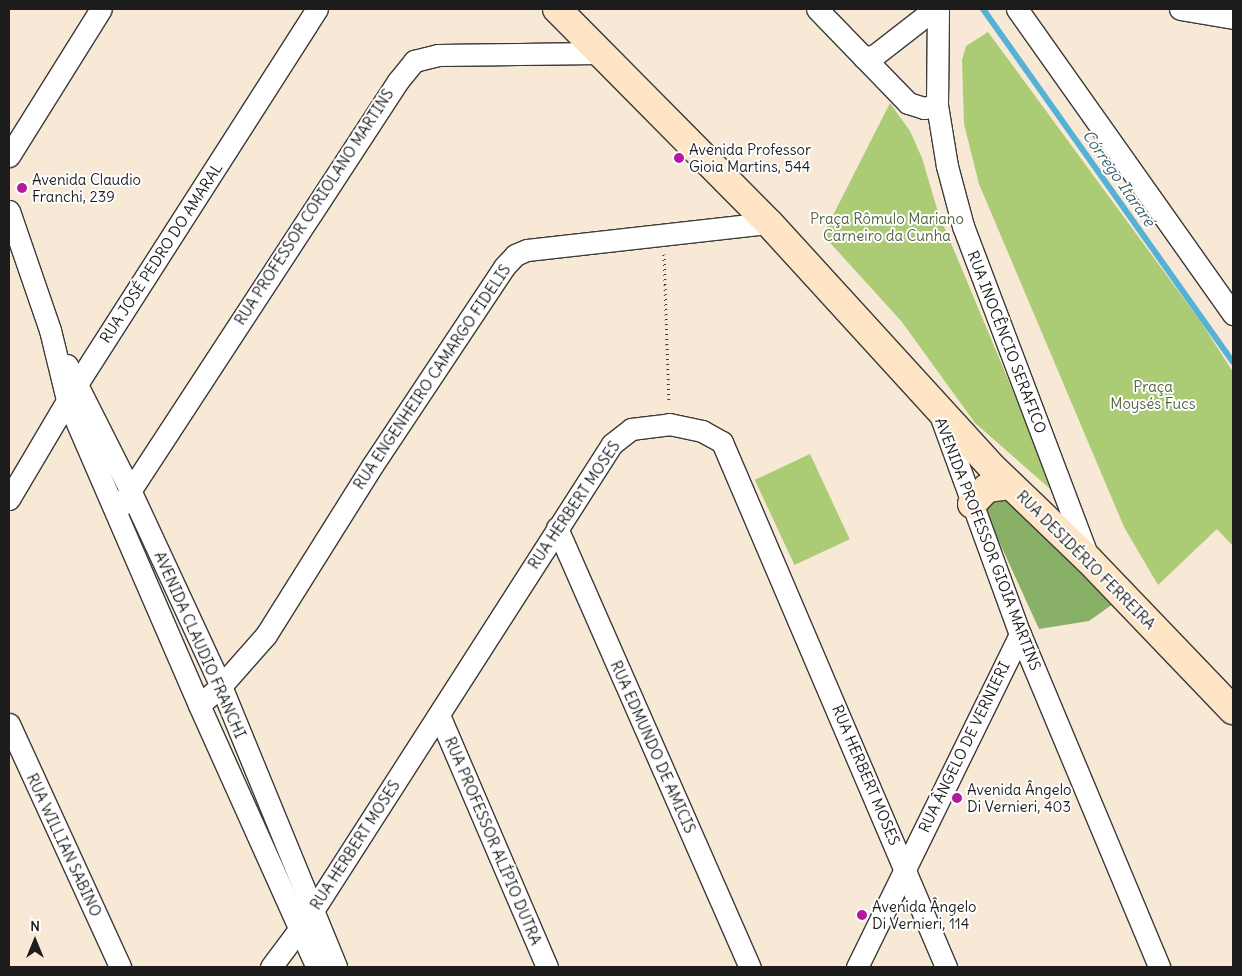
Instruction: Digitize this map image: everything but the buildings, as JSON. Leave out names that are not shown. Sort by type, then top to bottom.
[{"type":"street","points":[[9,156],[102,9]]},
{"type":"street","name":"RUA JOSÉ PEDRO DO AMARAL","points":[[9,499],[72,392],[317,9]]},
{"type":"street","name":"AVENIDA PROFESSOR GIOIA MARTINS","points":[[557,9],[769,223],[938,410],[1020,634],[1159,967]]},
{"type":"street","points":[[817,9],[908,103],[924,108],[936,106]]},
{"type":"street","points":[[864,58],[875,55],[914,21],[934,9]]},
{"type":"street","name":"RUA INOCÊNCIO SERAFICO","points":[[938,9],[936,106],[947,166],[963,226],[1089,560]]},
{"type":"street","points":[[1017,9],[1233,314]]},
{"type":"street","points":[[1180,9],[1233,18]]},
{"type":"street","points":[[914,21],[930,34],[938,47]]},
{"type":"street","name":"RUA PROFESSOR CORIOLANO MARTINS","points":[[117,512],[130,488],[398,80],[414,61],[438,55],[599,53]]},
{"type":"street","name":"AVENIDA CLAUDIO FRANCHI","points":[[9,211],[72,392],[117,512],[198,705],[306,919],[336,967]]},
{"type":"street","name":"RUA ENGENHEIRO CAMARGO FIDELIS","points":[[198,705],[221,686],[266,635],[372,466],[504,266],[515,255],[527,250],[769,223]]},
{"type":"street","name":"AVENIDA CLAUDIO FRANCHI","points":[[72,392],[130,488],[221,686],[306,919],[317,967]]},
{"type":"street","name":"RUA DESIDÉRIO FERREIRA","points":[[938,410],[1010,485],[1089,560],[1233,710]]},
{"type":"street","name":"RUA HERBERT MOSES","points":[[272,967],[306,919],[439,715],[556,528],[612,444],[630,429],[669,424],[702,431],[722,442],[905,866],[946,967]]},
{"type":"street","points":[[972,504],[987,488],[1010,485]]},
{"type":"street","points":[[1032,506],[1050,506],[1066,500]]},
{"type":"street","name":"RUA EDMUNDO DE AMICIS","points":[[556,528],[750,967]]},
{"type":"street","name":"RUA ÂNGELO DE VERNIERI","points":[[857,967],[1020,634]]},
{"type":"street","name":"RUA PROFESSOR ALÍPIO DUTRA","points":[[439,715],[546,967]]},
{"type":"street","name":"RUA WILLIAN SABINO","points":[[9,724],[120,967]]},
{"type":"path","points":[[663,234],[669,424]]},
{"type":"green space","name":"Praça Moysés Fucs","points":[[988,32],[1201,322],[1233,372],[1233,546],[1217,529],[1158,585],[1124,527],[979,184],[964,124],[962,60],[966,46]]},
{"type":"green space","name":"Praça Rômulo Mariano Carneiro da Cunha","points":[[890,103],[910,131],[922,158],[938,212],[1056,494],[975,423],[902,322],[823,235]]},
{"type":"green space","points":[[810,454],[850,539],[794,565],[755,480]]},
{"type":"green space","points":[[1011,495],[1016,510],[1113,604],[1089,621],[1039,629],[987,515],[990,498]]},
{"type":"waterway","name":"Córrego Itararé","points":[[983,9],[1233,362]]},
{"type":"place","name":"Avenida Professor Gioia Martins, 544","points":[[679,158]]},
{"type":"place","name":"Avenida Claudio Franchi, 239","points":[[22,188]]},
{"type":"place","name":"Avenida Ângelo Di Vernieri, 403","points":[[957,798]]},
{"type":"place","name":"Avenida Ângelo Di Vernieri, 114","points":[[862,915]]}]
